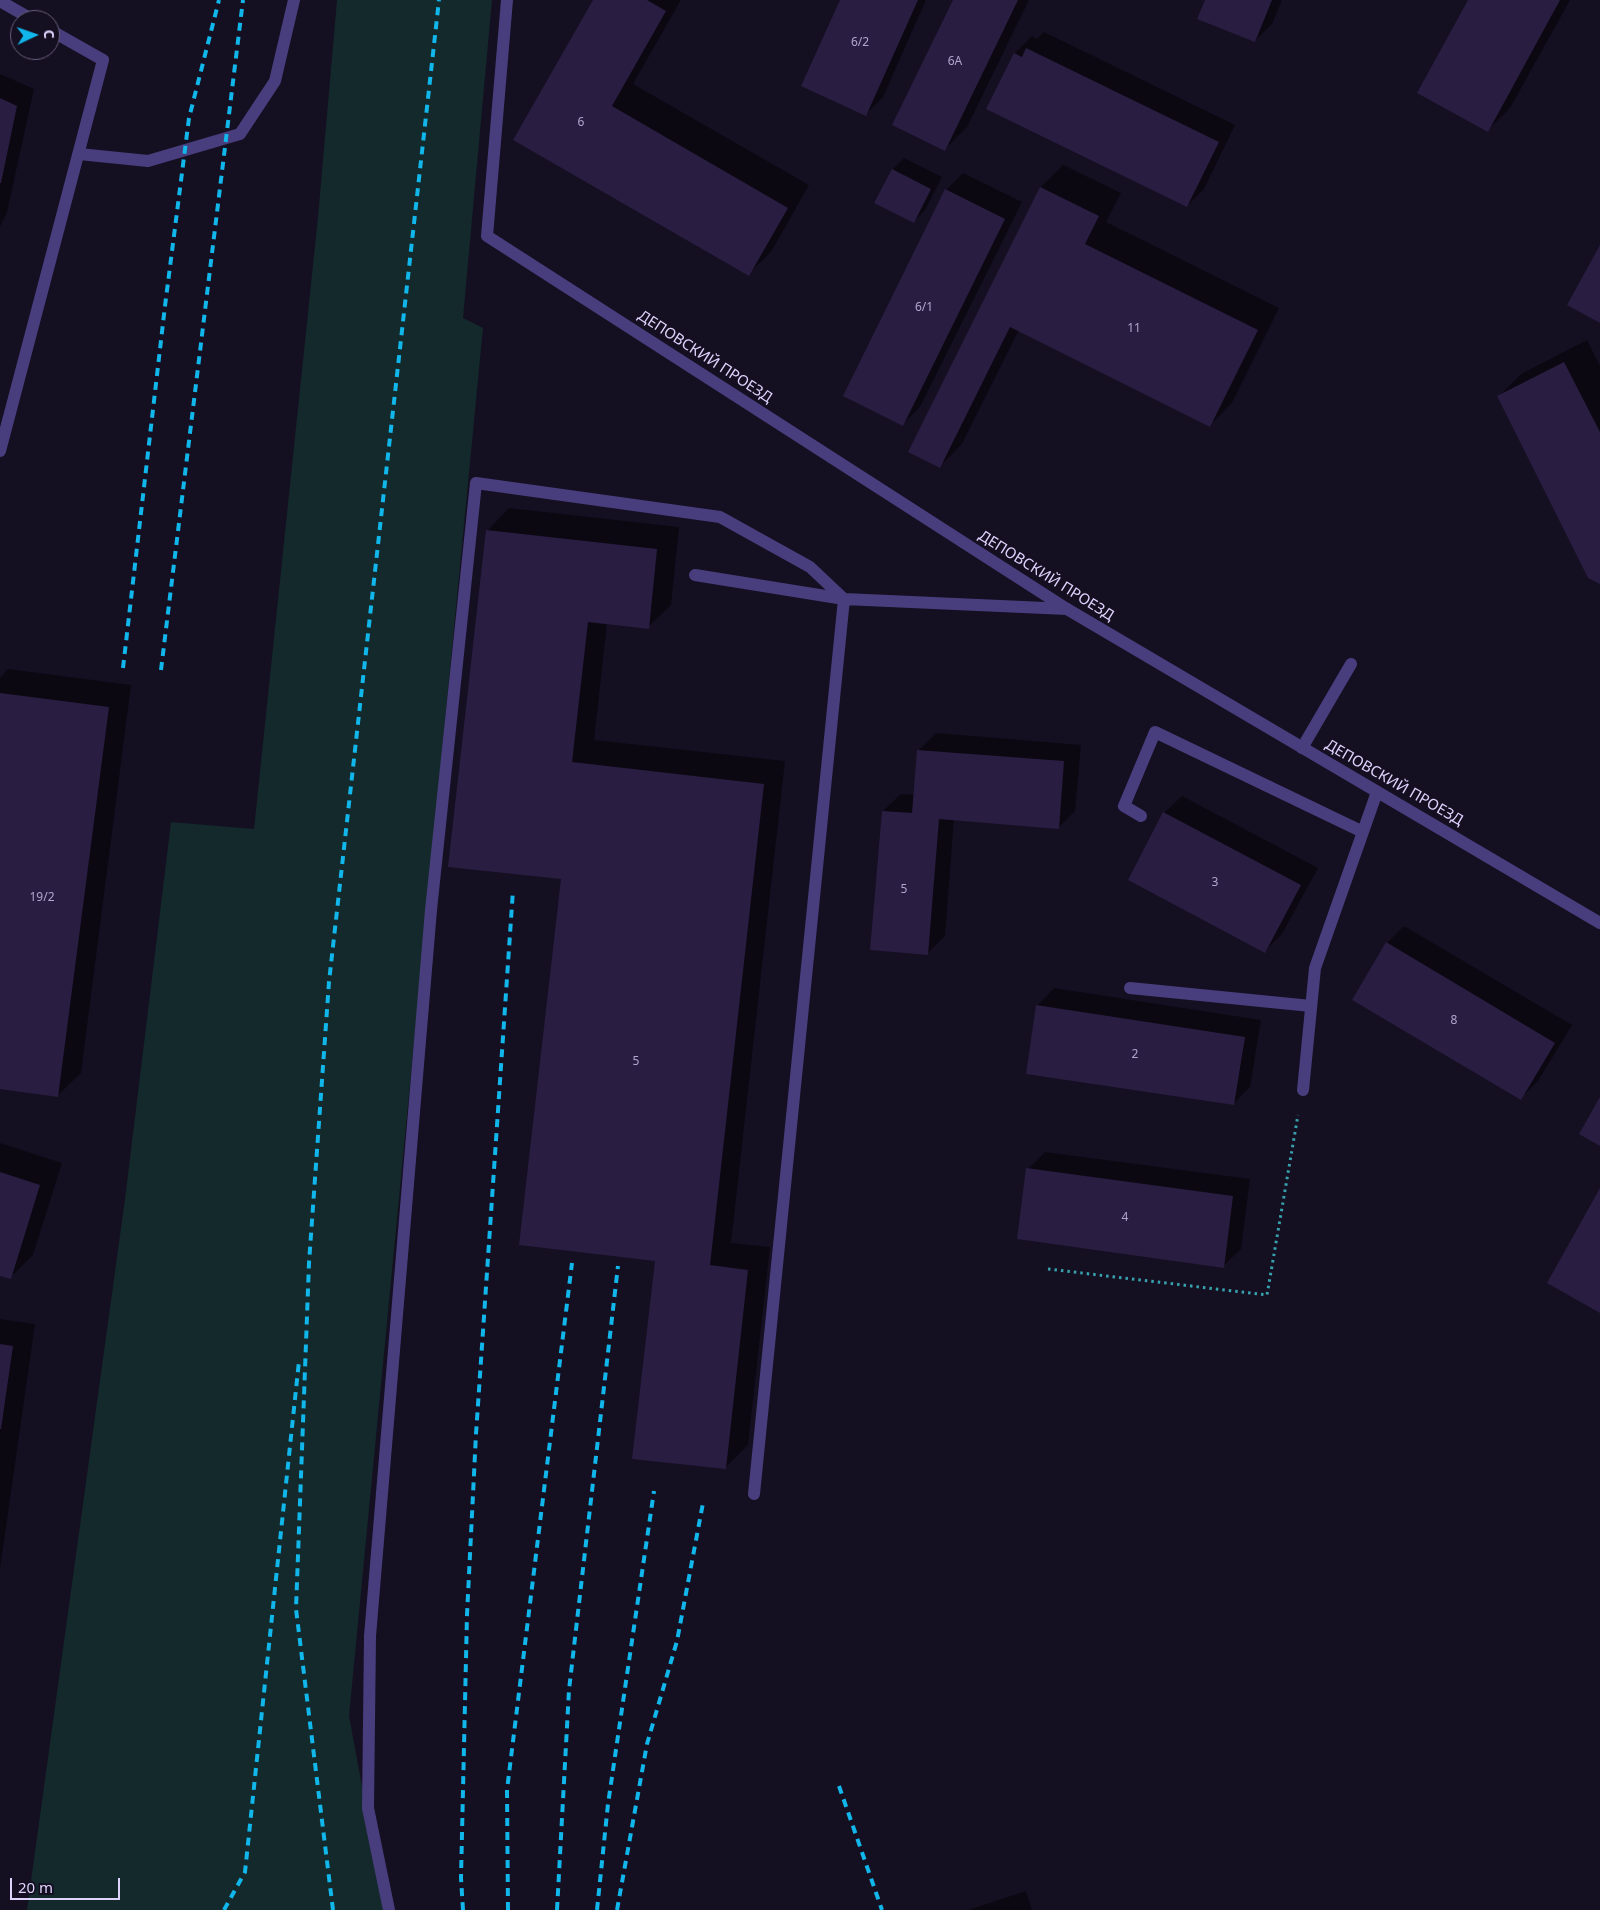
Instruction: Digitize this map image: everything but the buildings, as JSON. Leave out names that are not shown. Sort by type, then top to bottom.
[{"type":"street","points":[[78,154],[148,161],[240,134],[275,81],[294,0]]},
{"type":"street","name":"ДЕПОВСКИЙ ПРОЕЗД","points":[[507,0],[487,236],[1067,610],[1600,923]]},
{"type":"street","points":[[0,1],[16,10]]},
{"type":"street","points":[[0,451],[103,60],[60,36]]},
{"type":"street","points":[[389,1910],[368,1808],[370,1636],[431,910],[476,484],[720,517],[810,567],[844,599]]},
{"type":"street","points":[[695,575],[844,599],[1067,610]]},
{"type":"street","points":[[754,1494],[844,599]]},
{"type":"street","points":[[1302,748],[1351,664]]},
{"type":"street","points":[[1141,816],[1124,806],[1156,732],[1363,832]]},
{"type":"street","points":[[1303,1090],[1315,968],[1377,792]]},
{"type":"street","points":[[1130,988],[1311,1006]]},
{"type":"path","points":[[1048,1270],[1267,1295],[1303,1090]]},
{"type":"green space","points":[[337,0],[492,0],[463,318],[483,328],[349,1716],[385,1910],[27,1910],[125,1199],[171,822],[254,829],[318,217]]},
{"type":"railway","points":[[123,668],[189,118],[219,0]]},
{"type":"railway","points":[[161,670],[243,0]]},
{"type":"railway","points":[[333,1910],[296,1609],[309,1263],[329,982],[439,0]]},
{"type":"railway","points":[[463,1910],[461,1878],[467,1615],[476,1434],[513,890]]},
{"type":"railway","points":[[508,1910],[507,1790],[572,1263]]},
{"type":"railway","points":[[557,1910],[569,1690],[618,1266]]},
{"type":"railway","points":[[224,1910],[245,1872],[299,1361]]},
{"type":"railway","points":[[597,1910],[608,1804],[654,1491]]},
{"type":"railway","points":[[617,1910],[647,1744],[677,1641],[703,1503]]},
{"type":"railway","points":[[839,1786],[882,1910]]}]
